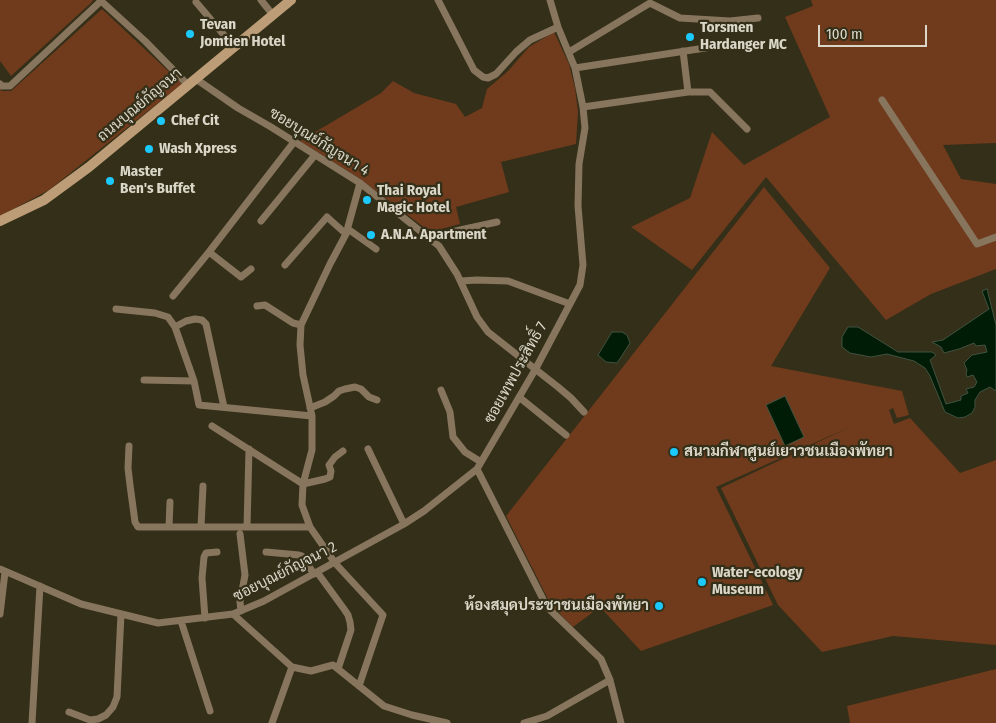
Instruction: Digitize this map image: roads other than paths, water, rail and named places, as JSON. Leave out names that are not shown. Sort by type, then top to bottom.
[{"type":"street","points":[[0,84],[2,86],[10,86],[101,0]]},
{"type":"street","name":"ซอยบุณย์กัญจนา 4","points":[[101,0],[192,82],[271,127],[360,184],[439,246],[461,281],[477,317],[488,332],[571,398],[584,412]]},
{"type":"street","points":[[261,0],[273,16]]},
{"type":"street","name":"ถนนบุณย์กัญจนา","points":[[0,222],[44,200],[89,167],[291,0]]},
{"type":"street","points":[[438,0],[474,70],[482,77],[488,78],[496,74],[530,40],[558,27]]},
{"type":"street","name":"ซอยเทพประสิทธิ์ 7","points":[[477,469],[535,370],[580,285],[583,264],[578,206],[579,164],[585,128],[583,107],[576,68],[558,27],[550,0]]},
{"type":"street","points":[[196,2],[234,47]]},
{"type":"street","points":[[569,52],[650,3],[657,3],[680,18],[730,21],[758,18]]},
{"type":"street","points":[[576,68],[718,46]]},
{"type":"street","points":[[684,51],[688,92]]},
{"type":"street","points":[[583,107],[688,92],[710,92],[747,129]]},
{"type":"street","points":[[882,100],[977,244],[996,237]]},
{"type":"street","points":[[173,296],[294,142]]},
{"type":"street","points":[[261,221],[315,155]]},
{"type":"street","points":[[359,686],[382,615],[335,563],[310,527],[302,505],[303,484],[312,450],[312,416],[303,375],[300,345],[301,325],[347,232],[360,184]]},
{"type":"street","points":[[285,265],[327,217],[347,232],[376,249]]},
{"type":"street","points":[[428,237],[497,222]]},
{"type":"street","points":[[209,252],[241,277],[251,269]]},
{"type":"street","points":[[461,281],[508,281],[570,304]]},
{"type":"street","points":[[257,306],[265,305],[293,323],[301,325]]},
{"type":"street","points":[[116,309],[155,312],[168,317],[175,327],[194,381],[199,405],[312,416]]},
{"type":"street","points":[[175,327],[195,319],[202,320],[206,324],[224,407]]},
{"type":"street","points":[[144,380],[194,381]]},
{"type":"street","points":[[310,408],[330,399],[345,388],[355,387],[361,389],[369,397],[378,400]]},
{"type":"street","points":[[441,390],[450,412],[453,437],[465,452],[481,462]]},
{"type":"street","points":[[519,397],[566,435]]},
{"type":"street","points":[[212,426],[303,484],[330,477],[332,471],[329,465],[343,451]]},
{"type":"street","points":[[129,446],[128,468],[136,525],[138,527],[310,527]]},
{"type":"street","points":[[247,528],[248,449]]},
{"type":"street","points":[[368,449],[404,524]]},
{"type":"street","points":[[477,469],[547,607],[601,659],[610,680],[621,723]]},
{"type":"street","name":"ซอยบุณย์กัญจนา 2","points":[[2,571],[81,604],[158,623],[233,614],[264,601],[404,524],[424,512],[477,469]]},
{"type":"street","points":[[201,527],[203,486]]},
{"type":"street","points":[[169,527],[170,502]]},
{"type":"street","points":[[240,534],[244,576],[240,602],[241,611]]},
{"type":"street","points":[[205,618],[202,578],[204,557],[206,553],[217,552]]},
{"type":"street","points":[[266,552],[302,556],[348,615],[351,630],[338,669]]},
{"type":"street","points":[[0,614],[2,571]]},
{"type":"street","points":[[32,723],[40,586]]},
{"type":"street","points":[[68,712],[90,720],[106,715],[114,707],[117,697],[122,614]]},
{"type":"street","points":[[233,614],[292,667],[311,671],[333,665],[384,706],[419,720],[446,723]]},
{"type":"street","points":[[181,621],[210,711]]},
{"type":"street","points":[[272,723],[292,667]]},
{"type":"street","points":[[530,722],[546,716],[610,680]]},
{"type":"place","name":"Tevan Jomtien Hotel","points":[[190,34]]},
{"type":"place","name":"Torsmen Hardanger MC","points":[[690,37]]},
{"type":"place","name":"Chef Cit","points":[[161,121]]},
{"type":"place","name":"Wash Xpress","points":[[149,149]]},
{"type":"place","name":"Master Ben's Buffet","points":[[110,181]]},
{"type":"place","name":"Thai Royal Magic Hotel","points":[[367,200]]},
{"type":"place","name":"A.N.A. Apartment","points":[[371,235]]},
{"type":"place","name":"สนามกีฬาศูนย์เยาวชนเมืองพัทยา","points":[[674,452]]},
{"type":"place","name":"Water-ecology Museum","points":[[702,582]]},
{"type":"place","name":"ห้องสมุดประชาชนเมืองพัทยา","points":[[659,606]]}]
